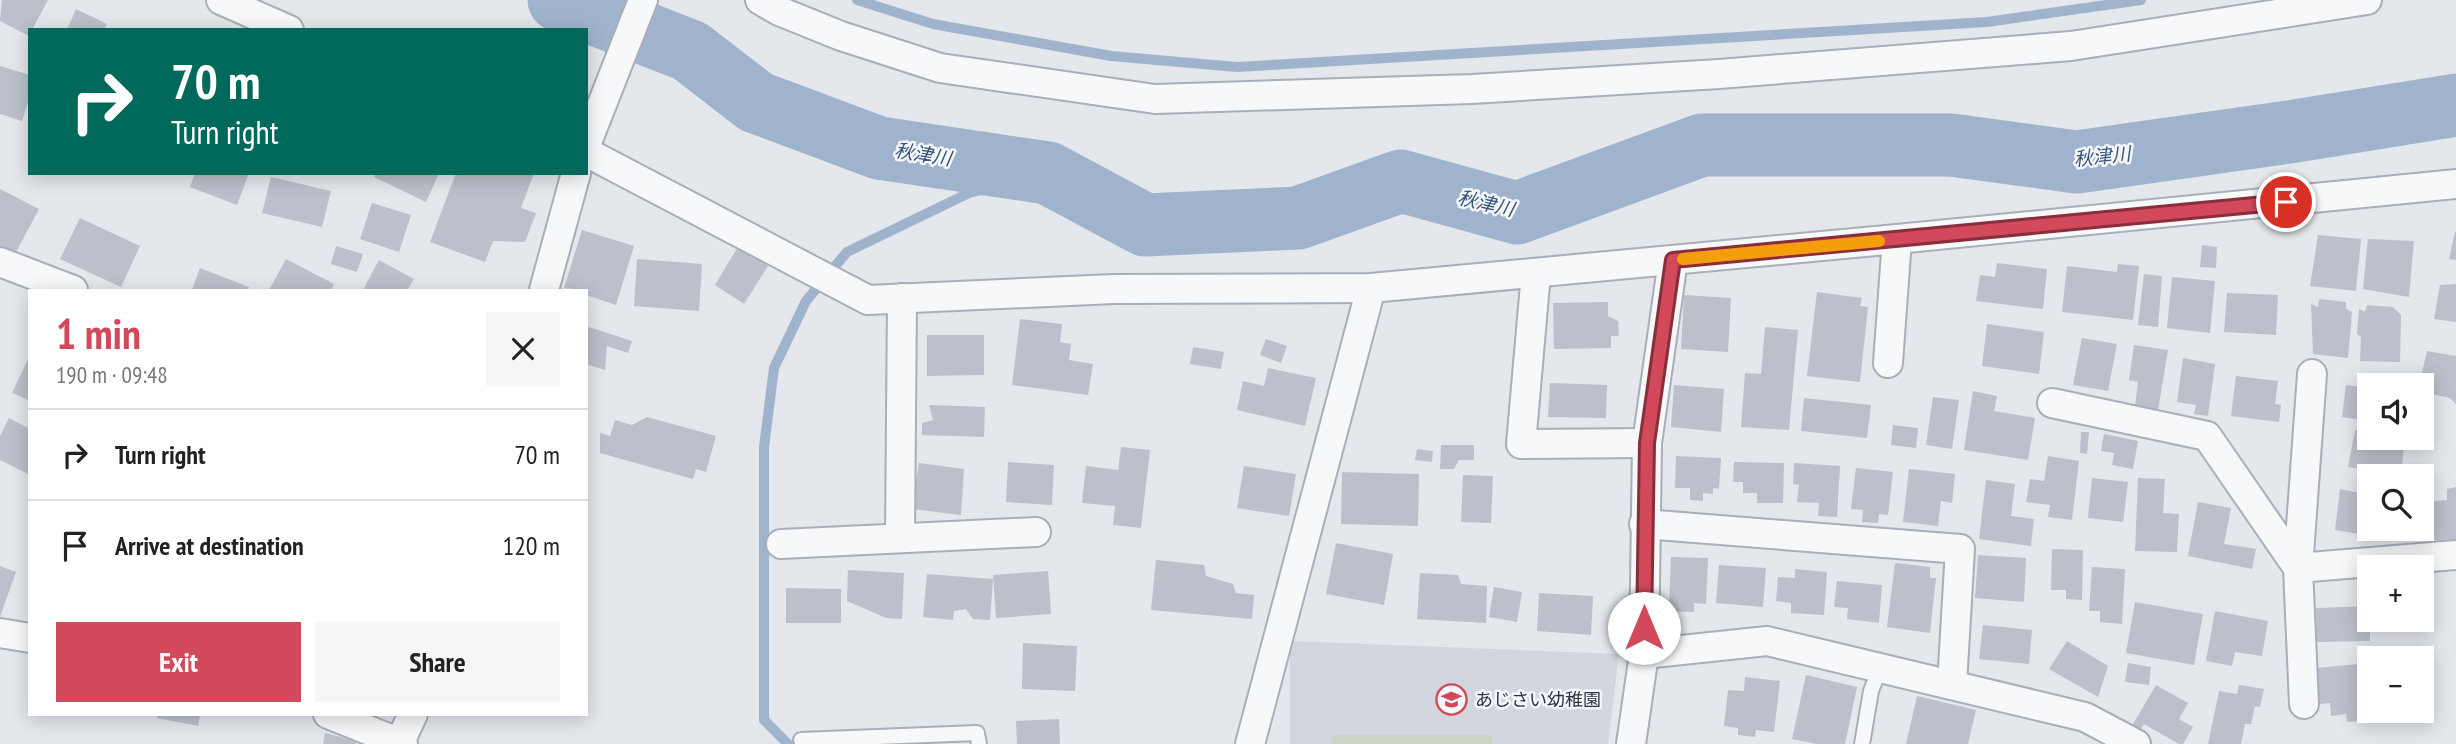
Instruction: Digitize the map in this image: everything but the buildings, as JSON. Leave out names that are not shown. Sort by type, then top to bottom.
[{"type":"street","points":[[221,0],[284,28]]},
{"type":"street","points":[[588,140],[643,0]]},
{"type":"street","points":[[760,0],[779,11],[841,36],[940,68],[1155,99],[1472,89],[1719,74],[2071,46],[2367,0]]},
{"type":"street","points":[[588,153],[868,300],[1114,289],[1371,288],[2456,184]]},
{"type":"street","points":[[544,289],[575,175]]},
{"type":"street","points":[[1888,363],[1897,239]]},
{"type":"street","points":[[1631,744],[1644,654],[1647,443],[1673,260]]},
{"type":"street","points":[[0,262],[70,289]]},
{"type":"street","points":[[1536,273],[1521,444],[1647,443]]},
{"type":"street","points":[[1250,744],[1371,288]]},
{"type":"street","points":[[900,538],[902,298]]},
{"type":"street","points":[[2304,704],[2298,568],[2312,374]]},
{"type":"street","points":[[2052,403],[2207,436],[2298,568]]},
{"type":"street","points":[[1644,524],[1960,549],[1952,685]]},
{"type":"street","points":[[781,544],[1036,532]]},
{"type":"street","points":[[2298,568],[2456,555]]},
{"type":"street","points":[[0,633],[28,638]]},
{"type":"street","points":[[1644,654],[1767,641],[2085,717],[2136,744]]},
{"type":"street","points":[[333,716],[401,744],[412,716]]},
{"type":"lane","points":[[1862,744],[1871,691],[1880,668]]},
{"type":"lane","points":[[801,740],[977,733],[979,744]]},
{"type":"shaded area","name":"あじさい幼稚園","points":[[1290,641],[1619,654],[1608,744],[1290,744]]},
{"type":"green space","points":[[1331,735],[1492,735],[1492,744],[1332,744]]},
{"type":"waterway","name":"秋津川","points":[[559,0],[690,51],[756,102],[879,148],[1048,173],[1145,225],[1298,218],[1401,181],[1517,213],[1702,145],[1951,145],[2077,162],[2456,105]]},
{"type":"waterway","points":[[857,0],[933,24],[1111,56],[1237,67],[1987,22],[2141,0]]},
{"type":"waterway","points":[[788,744],[764,720],[764,447],[774,368],[806,301],[847,252],[969,193],[1048,173]]},
{"type":"slow traffic","points":[[1683,259],[1879,241]]},
{"type":"place","name":"あじさい幼稚園","points":[[1452,699]]},
{"type":"route","points":[[1644,628],[1647,443],[1673,260],[2286,202]]}]
